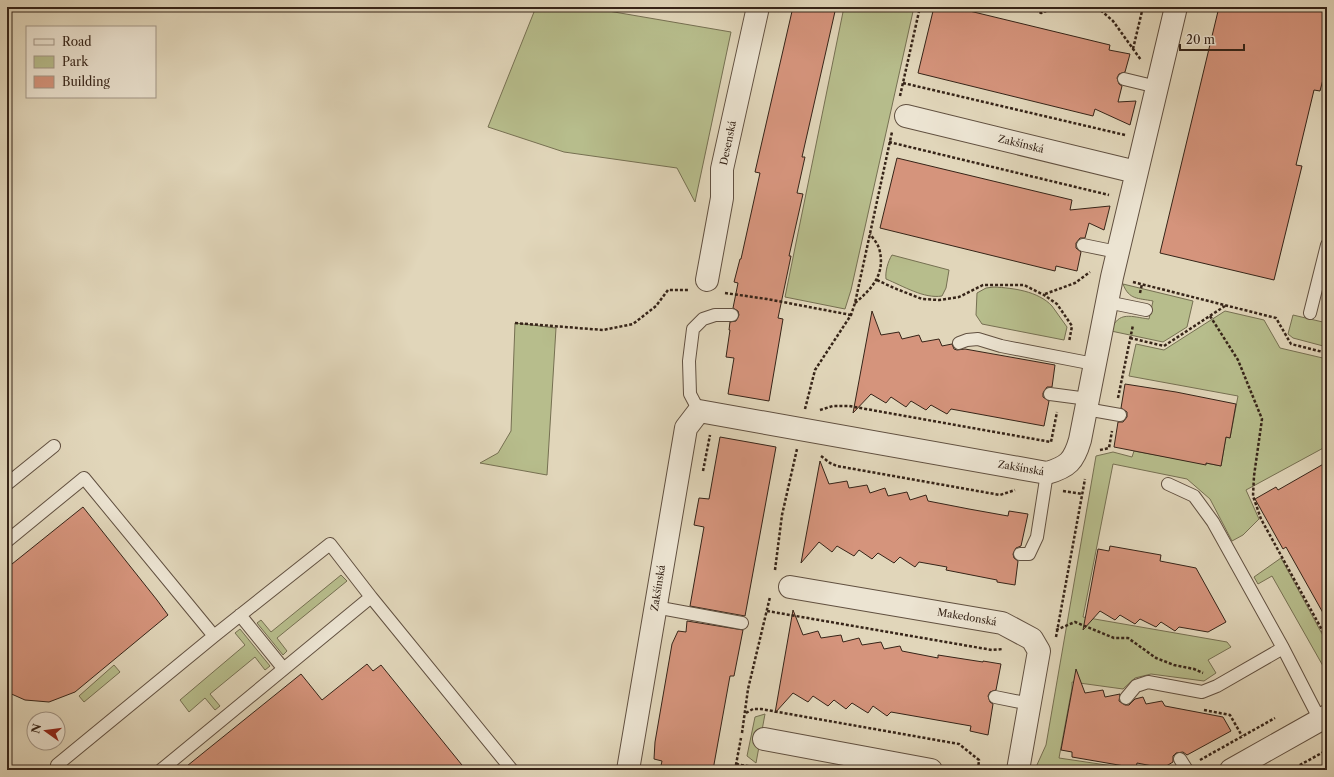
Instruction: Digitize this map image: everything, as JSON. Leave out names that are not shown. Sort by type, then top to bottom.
[{"type":"street","name":"Desenská","points":[[706,288],[722,198],[722,169],[758,7]]},
{"type":"street","name":"Zakšínská","points":[[628,770],[686,428],[699,411],[803,418],[1047,473],[1061,469],[1072,460],[1080,440],[1112,277],[1176,7]]},
{"type":"street","name":"Zakšínská","points":[[899,113],[1136,172]]},
{"type":"street","name":"Makedonská","points":[[778,584],[1002,623],[1032,639]]},
{"type":"street","points":[[1018,770],[1039,651],[1032,639]]},
{"type":"street","points":[[1231,770],[1324,718]]},
{"type":"street","points":[[764,739],[931,770]]},
{"type":"lane","points":[[1124,78],[1157,86]]},
{"type":"lane","points":[[1083,245],[1118,252]]},
{"type":"lane","points":[[1310,313],[1327,245]]},
{"type":"lane","points":[[1107,302],[1141,309]]},
{"type":"lane","points":[[699,411],[690,394],[689,362],[693,329],[703,319],[715,316],[732,315]]},
{"type":"lane","points":[[959,343],[978,339],[1001,346],[1094,364]]},
{"type":"lane","points":[[1055,395],[1118,415]]},
{"type":"lane","points":[[7,484],[54,446]]},
{"type":"lane","points":[[1020,554],[1029,554],[1037,537],[1047,473]]},
{"type":"lane","points":[[7,541],[84,478],[214,636]]},
{"type":"lane","points":[[1168,484],[1194,496],[1212,522],[1324,718]]},
{"type":"lane","points":[[56,768],[214,636],[330,544],[371,597],[512,770]]},
{"type":"lane","points":[[161,770],[371,597]]},
{"type":"lane","points":[[655,607],[742,623]]},
{"type":"lane","points":[[240,615],[283,668]]},
{"type":"lane","points":[[1126,698],[1136,686],[1148,682],[1202,692],[1217,686],[1283,648]]},
{"type":"lane","points":[[995,697],[1030,704]]},
{"type":"path","points":[[735,770],[748,689],[767,611],[778,584],[782,515],[803,418],[816,370],[851,315],[855,303],[889,142],[899,113],[903,83],[920,7]]},
{"type":"path","points":[[1031,7],[1041,12],[1054,7]]},
{"type":"path","points":[[1097,7],[1113,21],[1142,62]]},
{"type":"path","points":[[1133,49],[1143,7]]},
{"type":"path","points":[[903,83],[1131,136]]},
{"type":"path","points":[[889,142],[1116,197]]},
{"type":"path","points":[[855,303],[869,291],[877,280],[881,264],[878,246],[870,233]]},
{"type":"path","points":[[1112,277],[1276,318],[1291,344],[1327,353]]},
{"type":"path","points":[[877,280],[922,299],[939,300],[960,297],[983,285],[1024,285],[1044,294],[1057,304],[1072,326],[1066,358]]},
{"type":"path","points":[[1096,451],[1109,448],[1118,415],[1130,338],[1141,309],[1142,284]]},
{"type":"path","points":[[515,323],[603,330],[633,324],[656,306],[668,290],[706,288],[851,315]]},
{"type":"path","points":[[1130,338],[1164,346],[1226,306]]},
{"type":"path","points":[[1210,316],[1238,360],[1262,419],[1254,476],[1253,496],[1261,520],[1327,639]]},
{"type":"path","points":[[818,410],[832,406],[849,406],[1051,442],[1055,395]]},
{"type":"path","points":[[803,418],[812,409]]},
{"type":"path","points":[[1055,642],[1086,473]]},
{"type":"path","points":[[767,611],[992,650],[1005,649],[1075,622],[1114,638],[1128,638],[1156,658],[1174,665],[1194,669],[1206,675],[1217,686]]},
{"type":"path","points":[[745,713],[753,709],[761,709],[959,744],[980,760],[978,770]]},
{"type":"path","points":[[1200,709],[1230,715],[1242,736]]},
{"type":"path","points":[[1184,766],[1275,718]]},
{"type":"path","points":[[1291,770],[1327,750]]},
{"type":"path","points":[[736,764],[770,770]]},
{"type":"green space","points":[[536,7],[585,7],[731,32],[695,202],[677,168],[564,152],[488,127]]},
{"type":"green space","points":[[844,7],[914,7],[851,290],[845,309],[785,297]]},
{"type":"green space","points":[[892,255],[949,270],[946,288],[942,296],[928,296],[921,294],[886,279],[887,267]]},
{"type":"green space","points":[[1123,284],[1193,301],[1187,327],[1163,342],[1111,331],[1114,324],[1122,317],[1131,316],[1149,319],[1153,301],[1138,299],[1131,296]]},
{"type":"green space","points":[[994,287],[1025,291],[1046,301],[1052,306],[1067,327],[1064,340],[982,324],[976,315],[977,293],[986,288]]},
{"type":"green space","points":[[1225,311],[1264,320],[1280,348],[1327,359],[1327,446],[1246,490],[1259,519],[1243,535],[1232,541],[1210,499],[1187,479],[1113,464],[1083,617],[1227,642],[1231,647],[1208,660],[1216,673],[1204,681],[1151,674],[1135,678],[1123,689],[1072,682],[1059,758],[1140,770],[1038,770],[1036,767],[1046,745],[1096,456],[1113,452],[1132,457],[1134,451],[1221,466],[1226,437],[1230,438],[1238,396],[1129,376],[1136,344],[1164,350]]},
{"type":"green space","points":[[1293,315],[1327,323],[1327,347],[1293,338],[1288,334]]},
{"type":"green space","points":[[515,323],[556,328],[547,475],[480,463],[498,453],[511,431]]},
{"type":"green space","points":[[1281,558],[1327,643],[1327,673],[1272,576],[1258,584],[1254,577]]},
{"type":"green space","points":[[341,575],[347,581],[277,638],[287,651],[283,655],[257,623],[261,620],[271,632]]},
{"type":"green space","points":[[240,629],[270,666],[265,670],[255,657],[210,694],[220,706],[215,710],[205,698],[189,712],[180,700],[245,645],[235,633]]},
{"type":"green space","points":[[114,665],[120,672],[84,702],[79,696]]},
{"type":"green space","points":[[765,714],[756,763],[747,756],[755,717]]},
{"type":"building","points":[[793,7],[836,7],[802,157],[805,157],[797,193],[803,194],[789,256],[791,256],[778,318],[783,319],[769,401],[728,394],[734,358],[726,357],[730,322],[736,321],[739,315],[738,311],[733,308],[738,283],[734,282],[741,259],[760,173],[755,172]]},
{"type":"building","points":[[934,7],[953,7],[1110,45],[1109,50],[1130,54],[1125,72],[1119,74],[1117,78],[1119,84],[1122,86],[1118,102],[1136,101],[1130,125],[1095,109],[1093,116],[918,73]]},
{"type":"building","points":[[1219,7],[1327,7],[1327,64],[1320,91],[1314,90],[1296,165],[1302,166],[1274,280],[1160,253]]},
{"type":"building","points":[[897,158],[1072,200],[1070,210],[1110,206],[1104,230],[1089,223],[1085,238],[1080,238],[1076,243],[1076,248],[1081,252],[1077,271],[1056,266],[1055,271],[880,228]]},
{"type":"building","points":[[872,311],[881,335],[899,332],[902,339],[919,335],[922,342],[939,339],[942,346],[952,344],[954,349],[957,350],[965,349],[1055,365],[1052,387],[1047,387],[1043,393],[1043,397],[1049,401],[1044,426],[951,409],[947,414],[931,405],[926,410],[911,401],[906,407],[891,397],[886,403],[871,394],[853,413]]},
{"type":"building","points":[[1125,384],[1236,404],[1230,438],[1226,437],[1221,466],[1206,463],[1206,465],[1114,447],[1118,422],[1123,422],[1127,417],[1127,412],[1121,408]]},
{"type":"building","points":[[720,437],[776,447],[745,616],[690,606],[704,527],[694,525],[699,498],[709,499]]},
{"type":"building","points":[[820,461],[829,484],[847,481],[849,488],[867,485],[870,493],[885,488],[888,496],[907,492],[910,500],[926,495],[928,501],[969,509],[1008,516],[1009,511],[1028,514],[1021,546],[1016,548],[1013,554],[1014,558],[1018,561],[1015,585],[946,570],[947,567],[919,562],[915,567],[900,557],[894,563],[878,553],[872,559],[859,550],[854,556],[837,546],[832,552],[819,542],[801,563]]},
{"type":"building","points":[[1327,462],[1327,620],[1286,547],[1283,549],[1255,499],[1276,487],[1278,490]]},
{"type":"building","points":[[83,507],[168,615],[75,692],[49,702],[25,700],[7,692],[7,568]]},
{"type":"building","points":[[1110,546],[1161,555],[1160,561],[1196,568],[1226,622],[1208,632],[1179,627],[1175,631],[1161,622],[1156,627],[1140,619],[1135,624],[1120,615],[1115,620],[1100,611],[1083,630],[1098,549],[1109,551]]},
{"type":"building","points":[[793,610],[803,635],[818,631],[821,638],[841,635],[843,642],[859,638],[862,645],[881,642],[884,649],[900,646],[902,651],[938,658],[938,655],[1001,664],[996,690],[990,692],[988,696],[990,702],[993,704],[988,735],[970,731],[971,726],[891,712],[887,716],[873,706],[868,713],[852,703],[846,709],[834,700],[828,706],[813,696],[808,702],[793,693],[775,713]]},
{"type":"building","points":[[687,621],[743,630],[734,676],[730,676],[713,770],[660,770],[662,761],[654,759],[655,742],[672,644],[678,631],[686,632]]},
{"type":"building","points":[[367,664],[373,671],[381,665],[466,770],[182,770],[301,674],[322,700]]},
{"type":"building","points":[[1076,669],[1085,693],[1103,690],[1105,697],[1120,694],[1119,701],[1125,705],[1129,705],[1135,699],[1143,697],[1146,704],[1162,701],[1165,706],[1223,717],[1231,731],[1187,755],[1183,752],[1176,753],[1173,756],[1173,762],[1163,768],[1137,763],[1136,768],[1072,757],[1072,752],[1061,750]]}]
